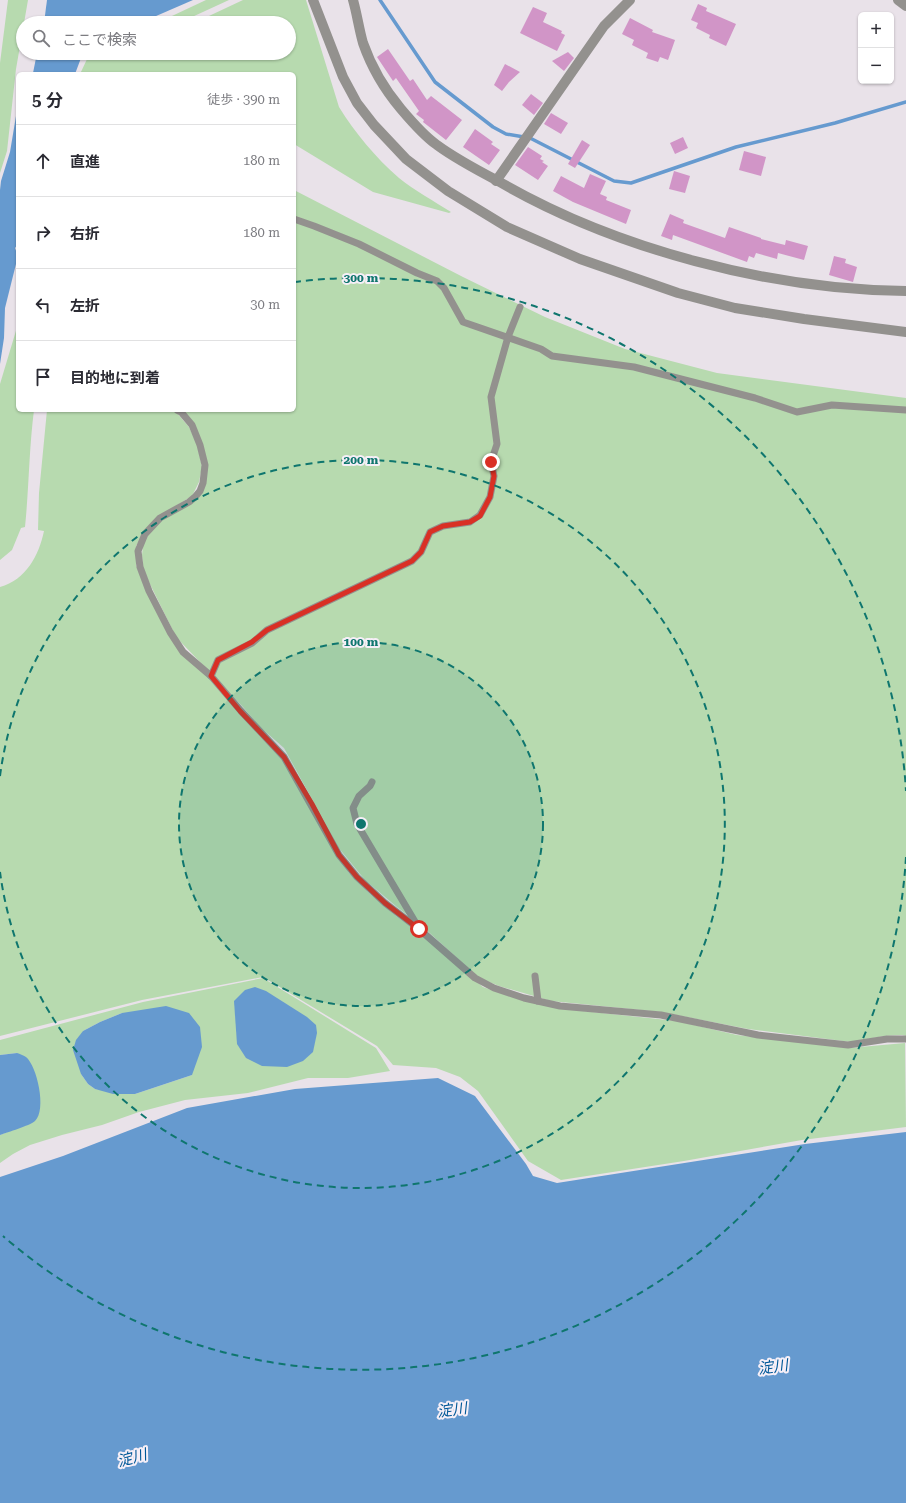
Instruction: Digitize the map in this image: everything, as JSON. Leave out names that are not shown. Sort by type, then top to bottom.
[{"type":"street","points":[[313,0],[343,77],[357,103],[374,125],[406,159],[448,191],[507,227],[580,259],[678,293],[735,308],[804,319],[906,332]]},
{"type":"street","points":[[353,0],[363,42],[372,64],[385,87],[401,109],[435,144],[463,162],[528,198],[596,228],[644,246],[735,272],[868,291],[906,291]]},
{"type":"street","points":[[496,181],[604,26],[630,0]]},
{"type":"street","points":[[898,0],[906,6]]},
{"type":"lane","points":[[296,220],[359,244],[416,273],[437,280],[444,288],[463,322],[541,349],[552,356],[634,367],[755,398],[797,412],[832,405],[906,410]]},
{"type":"lane","points":[[211,676],[218,660],[252,642],[267,630],[412,561],[421,552],[430,532],[443,526],[470,522],[480,516],[490,497],[494,476],[491,462],[497,444],[491,397],[508,337],[520,306]]},
{"type":"lane","points":[[180,412],[192,425],[200,445],[205,465],[203,483],[200,491],[195,497],[189,502],[160,518],[145,534],[138,551],[140,566],[149,591],[170,632],[183,652],[211,676],[240,711],[284,757],[312,804],[339,855],[357,877],[385,903],[419,929],[475,978],[494,988],[538,1001],[560,1006],[661,1015],[758,1035],[848,1045],[887,1039],[906,1039]]},
{"type":"lane","points":[[372,782],[370,786],[359,796],[353,808],[358,824],[419,929]]},
{"type":"lane","points":[[536,976],[538,1001]]},
{"type":"green space","points":[[8,0],[28,0],[25,16],[16,16],[16,60],[18,60],[7,151],[0,173],[0,63]]},
{"type":"green space","points":[[206,0],[229,0],[194,16],[172,16]]},
{"type":"green space","points":[[243,0],[306,0],[339,107],[345,117],[374,154],[390,170],[418,192],[451,212],[449,213],[373,192],[296,145],[296,72],[81,72],[87,60],[296,60],[296,16],[209,16]]},
{"type":"green space","points":[[296,191],[463,277],[545,317],[625,349],[717,373],[906,398],[906,1036],[884,1036],[851,1042],[748,1029],[661,1012],[551,1001],[499,986],[479,978],[422,926],[365,880],[338,847],[284,748],[260,727],[176,637],[143,567],[143,545],[147,536],[158,523],[199,495],[206,462],[183,412],[296,412]]},
{"type":"green space","points":[[16,331],[16,412],[34,412],[25,527],[21,528],[12,550],[0,560],[0,384]]},
{"type":"green space","points":[[47,412],[177,413],[189,427],[197,444],[202,467],[199,482],[192,496],[156,518],[136,546],[136,565],[145,587],[170,636],[281,756],[349,873],[370,894],[396,916],[419,932],[483,987],[509,996],[564,1009],[677,1021],[737,1035],[778,1040],[849,1048],[905,1043],[906,1127],[802,1140],[684,1161],[561,1180],[528,1161],[478,1091],[460,1077],[436,1068],[393,1065],[377,1046],[263,977],[142,1000],[0,1036],[0,587],[9,584],[24,573],[39,549],[44,531],[38,530],[39,493]]},
{"type":"green space","points":[[263,978],[376,1048],[390,1071],[348,1078],[308,1078],[248,1093],[185,1100],[139,1112],[102,1125],[30,1145],[0,1163],[0,1135],[34,1121],[17,1053],[0,1055],[0,1040],[143,1002]],"holes":[[[122,1013],[192,1075],[135,1094],[95,1089],[88,1084],[81,1074],[83,1031]]]},
{"type":"water","points":[[47,0],[193,0],[156,16],[45,16]]},
{"type":"water","points":[[36,60],[80,60],[76,72],[33,72]]},
{"type":"water","points":[[16,116],[16,264],[5,308],[4,338],[0,364],[0,190],[1,181],[10,152]]},
{"type":"water","points":[[255,987],[266,991],[307,1017],[316,1025],[317,1033],[313,1052],[303,1061],[287,1067],[262,1066],[246,1058],[237,1044],[234,1001],[245,990]]},
{"type":"water","points":[[166,1006],[189,1013],[200,1027],[202,1047],[192,1075],[135,1094],[113,1094],[95,1089],[88,1084],[81,1074],[73,1050],[76,1040],[83,1031],[122,1013]]},
{"type":"water","points":[[17,1053],[26,1057],[34,1069],[39,1088],[39,1115],[32,1123],[0,1135],[0,1055]]},
{"type":"water","name":"淀川","points":[[438,1078],[475,1096],[526,1164],[533,1176],[557,1183],[805,1144],[906,1132],[906,1503],[0,1503],[0,1177],[63,1156],[187,1108],[295,1089]]},
{"type":"building","points":[[698,4],[707,8],[706,11],[736,24],[726,46],[709,38],[710,35],[696,28],[698,23],[691,20]]},
{"type":"building","points":[[533,7],[547,13],[543,22],[562,31],[561,33],[565,35],[557,51],[520,33]]},
{"type":"building","points":[[630,18],[653,30],[652,32],[675,40],[668,60],[660,57],[658,62],[646,58],[648,53],[632,45],[634,40],[622,34]]},
{"type":"building","points":[[388,49],[410,81],[413,79],[427,100],[431,96],[462,120],[446,140],[423,122],[424,120],[416,114],[419,111],[396,78],[393,81],[377,57]]},
{"type":"building","points":[[568,52],[574,58],[564,71],[552,61]]},
{"type":"building","points":[[505,64],[520,72],[502,91],[494,85]]},
{"type":"building","points":[[531,94],[543,103],[534,115],[522,105]]},
{"type":"building","points":[[551,113],[568,123],[561,134],[544,124]]},
{"type":"building","points":[[475,129],[493,142],[491,144],[500,150],[489,165],[463,147]]},
{"type":"building","points":[[683,137],[688,148],[675,154],[670,143]]},
{"type":"building","points":[[582,140],[590,145],[575,168],[568,164]]},
{"type":"building","points":[[528,147],[542,156],[540,159],[548,166],[538,180],[515,165]]},
{"type":"building","points":[[744,151],[766,157],[761,176],[739,170]]},
{"type":"building","points":[[674,171],[690,176],[685,193],[669,189]]},
{"type":"building","points":[[590,174],[606,181],[600,194],[607,197],[606,200],[631,210],[626,224],[573,202],[553,191],[561,176],[584,188]]},
{"type":"building","points":[[670,214],[684,220],[683,223],[725,238],[729,227],[761,239],[785,245],[786,240],[808,246],[804,260],[778,253],[777,259],[756,253],[754,258],[749,256],[747,262],[673,235],[672,240],[661,236]]},
{"type":"building","points":[[834,256],[846,259],[845,263],[857,267],[853,282],[829,275]]},
{"type":"waterway","points":[[380,0],[435,82],[493,127],[506,134],[530,138],[614,181],[631,183],[736,147],[835,123],[906,102]]},
{"type":"route","points":[[419,929],[385,903],[357,877],[339,855],[312,804],[284,757],[240,711],[211,676],[218,660],[252,642],[267,630],[412,561],[421,552],[430,532],[443,526],[470,522],[480,516],[490,497],[494,476],[491,462]]}]
